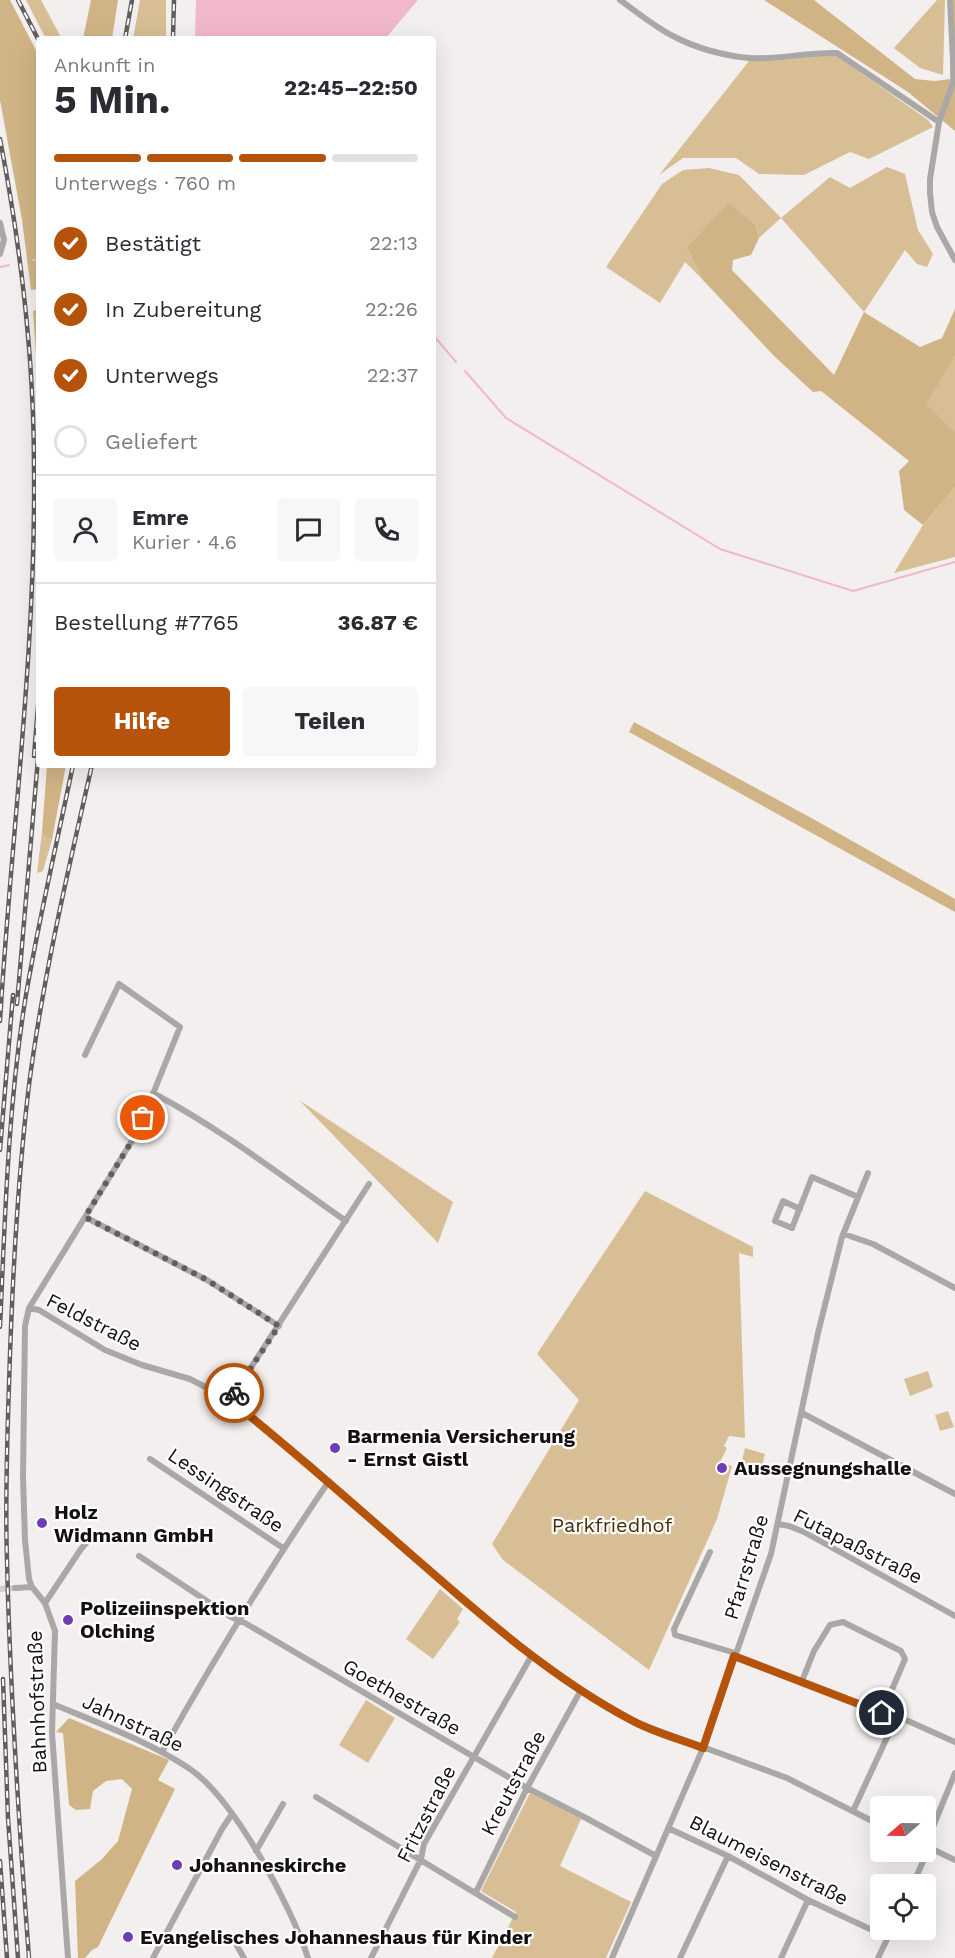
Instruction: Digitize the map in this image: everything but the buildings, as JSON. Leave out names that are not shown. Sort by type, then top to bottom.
[{"type":"street","points":[[620,0],[674,37],[712,51],[748,58],[837,53],[939,122]]},
{"type":"street","points":[[951,0],[954,80],[939,122],[930,193],[932,212],[937,227],[955,260]]},
{"type":"street","points":[[0,223],[4,240],[0,254]]},
{"type":"street","points":[[29,1308],[138,1131],[180,1027],[120,984],[85,1055]]},
{"type":"street","points":[[153,1093],[210,1127],[346,1221]]},
{"type":"street","name":"Pfarrstraße","points":[[612,1958],[703,1748],[771,1554],[818,1333],[844,1234],[868,1173]]},
{"type":"street","points":[[800,1209],[783,1201],[775,1221],[792,1228],[800,1209],[812,1178],[858,1197]]},
{"type":"street","points":[[230,1400],[369,1184]]},
{"type":"street","points":[[85,1217],[207,1280],[279,1326]]},
{"type":"street","points":[[844,1234],[873,1244],[955,1288]]},
{"type":"street","name":"Feldstraße","points":[[29,1308],[39,1310],[105,1350],[142,1365],[190,1379],[230,1400],[329,1481],[462,1600],[532,1655],[632,1721],[787,1779],[870,1820]]},
{"type":"street","name":"Bahnhofstraße","points":[[29,1308],[25,1326],[23,1477],[25,1540],[29,1579],[32,1587],[45,1603],[55,1631],[52,1733],[68,1958]]},
{"type":"street","points":[[802,1413],[955,1494]]},
{"type":"street","name":"Lessingstraße","points":[[150,1459],[283,1548]]},
{"type":"street","points":[[162,1752],[238,1621],[283,1548],[329,1481]]},
{"type":"street","name":"Futapaßstraße","points":[[778,1524],[804,1532],[955,1616]]},
{"type":"street","points":[[45,1603],[89,1540]]},
{"type":"street","points":[[710,1552],[674,1629],[675,1635],[735,1654],[882,1713],[897,1716],[955,1742]]},
{"type":"street","name":"Goethestraße","points":[[139,1556],[238,1621],[527,1788],[656,1856]]},
{"type":"street","points":[[15,1588],[32,1587]]},
{"type":"street","points":[[802,1681],[814,1651],[830,1625],[843,1622],[901,1651],[905,1659],[882,1713]]},
{"type":"street","name":"Fritzstraße","points":[[371,1958],[421,1859],[424,1844],[532,1655]]},
{"type":"street","name":"Kreutstraße","points":[[476,1892],[527,1788],[581,1689]]},
{"type":"street","name":"Jahnstraße","points":[[52,1704],[162,1752],[201,1778],[232,1814],[256,1851],[290,1915],[308,1958]]},
{"type":"street","points":[[853,1811],[897,1716]]},
{"type":"street","points":[[936,1823],[955,1773]]},
{"type":"street","points":[[316,1797],[515,1917]]},
{"type":"street","points":[[256,1851],[284,1804]]},
{"type":"street","points":[[153,1958],[232,1814]]},
{"type":"street","name":"Blaumeisenstraße","points":[[668,1828],[870,1929]]},
{"type":"street","points":[[936,1850],[955,1860]]},
{"type":"street","points":[[680,1958],[728,1856]]},
{"type":"street","points":[[781,1958],[808,1900]]},
{"type":"street","points":[[878,1958],[886,1940]]},
{"type":"street","points":[[237,1946],[244,1958]]},
{"type":"green space","points":[[26,0],[41,0],[60,36],[44,36]]},
{"type":"green space","points":[[140,0],[166,0],[166,36],[134,36]]},
{"type":"green space","points":[[937,0],[945,0],[943,75],[920,68],[894,48]]},
{"type":"green space","points":[[822,55],[837,56],[928,120],[933,127],[869,159],[850,152],[804,175],[759,174],[736,158],[683,158],[659,175],[749,61],[785,60]]},
{"type":"green space","points":[[887,167],[905,174],[918,230],[933,254],[927,267],[917,264],[905,250],[864,312],[781,218],[830,177],[850,188]]},
{"type":"green space","points":[[709,168],[739,175],[781,218],[759,238],[755,225],[687,248],[702,279],[685,262],[660,303],[606,267],[662,184],[683,170]]},
{"type":"green space","points":[[955,356],[955,432],[925,404]]},
{"type":"green space","points":[[955,487],[955,557],[894,573],[923,525]]},
{"type":"green space","points":[[42,832],[45,837],[52,840],[43,871],[37,873]]},
{"type":"green space","points":[[299,1100],[453,1202],[438,1243]]},
{"type":"green space","name":"Parkfriedhof","points":[[645,1191],[753,1247],[753,1257],[739,1253],[745,1438],[729,1436],[724,1446],[727,1448],[720,1462],[732,1466],[717,1519],[649,1670],[503,1560],[492,1544],[579,1400],[537,1354]]},
{"type":"green space","points":[[928,1371],[933,1387],[910,1396],[904,1379]]},
{"type":"green space","points":[[948,1411],[954,1427],[940,1431],[935,1415]]},
{"type":"green space","points":[[745,1448],[765,1454],[760,1473],[740,1468]]},
{"type":"green space","points":[[440,1589],[463,1609],[457,1619],[460,1622],[433,1659],[406,1639]]},
{"type":"green space","points":[[366,1700],[395,1718],[368,1763],[339,1745]]},
{"type":"green space","points":[[530,1793],[581,1819],[560,1866],[631,1902],[606,1958],[492,1958],[516,1912],[481,1891]]},
{"type":"shaded area","points":[[0,0],[10,0],[36,50],[36,289],[31,290],[22,220],[0,100]]},
{"type":"shaded area","points":[[91,0],[118,0],[112,36],[84,36]]},
{"type":"shaded area","points":[[196,0],[418,0],[388,36],[195,36]]},
{"type":"shaded area","points":[[764,0],[814,0],[915,79],[935,81],[950,79],[952,0],[955,0],[955,131],[908,92]]},
{"type":"shaded area","points":[[728,203],[755,225],[759,238],[751,255],[733,260],[732,270],[834,375],[864,312],[920,347],[942,338],[955,309],[955,356],[926,404],[955,432],[955,487],[923,525],[904,510],[899,471],[909,461],[821,391],[813,392],[774,356],[702,279],[687,248]]},
{"type":"shaded area","points":[[36,310],[36,354],[33,311]]},
{"type":"shaded area","points":[[634,722],[955,899],[955,912],[629,732]]},
{"type":"shaded area","points":[[47,768],[65,768],[52,840],[45,837],[42,832]]},
{"type":"shaded area","points":[[69,1718],[169,1760],[158,1780],[175,1789],[98,1947],[85,1958],[78,1958],[75,1881],[102,1859],[118,1841],[132,1789],[122,1779],[106,1781],[93,1791],[90,1809],[76,1810],[69,1805],[63,1733],[56,1732]]},
{"type":"waterway","points":[[0,267],[9,265]]},
{"type":"waterway","points":[[436,338],[456,362]]},
{"type":"waterway","points":[[465,371],[506,418],[720,549],[853,591],[955,562]]},
{"type":"tunnel","points":[[0,1589],[15,1588]]},
{"type":"railway","points":[[18,0],[36,36]]},
{"type":"railway","points":[[126,36],[132,0]]},
{"type":"railway","points":[[173,36],[174,0]]},
{"type":"railway","points":[[0,139],[25,303],[32,385],[34,468],[34,537],[27,675],[0,1021]]},
{"type":"railway","points":[[34,756],[36,731]]},
{"type":"railway","points":[[17,1004],[37,768]]},
{"type":"railway","points":[[0,1327],[8,1163],[19,1041],[36,942],[72,768]]},
{"type":"railway","points":[[29,1958],[18,1809],[6,1538],[13,1272],[21,1160],[41,1004],[91,768]]},
{"type":"railway","points":[[0,1150],[13,995]]},
{"type":"railway","points":[[3,1679],[8,1818],[18,1958]]},
{"type":"railway","points":[[0,1861],[7,1958]]},
{"type":"way so far","points":[[143,1118],[138,1131],[85,1217],[207,1280],[279,1326],[234,1393]]},
{"type":"place","name":"Barmenia Versicherung - Ernst Gistl","points":[[335,1448]]},
{"type":"place","name":"Aussegnungshalle","points":[[722,1468]]},
{"type":"place","name":"Holz Widmann GmbH","points":[[42,1523]]},
{"type":"place","name":"Polizeiinspektion Olching","points":[[68,1620]]},
{"type":"place","name":"Johanneskirche","points":[[177,1865]]},
{"type":"place","name":"Evangelisches Johanneshaus für Kinder","points":[[128,1937]]},
{"type":"route","points":[[234,1393],[230,1400],[309,1464],[462,1600],[532,1655],[632,1721],[703,1748],[734,1656],[882,1713]]}]
